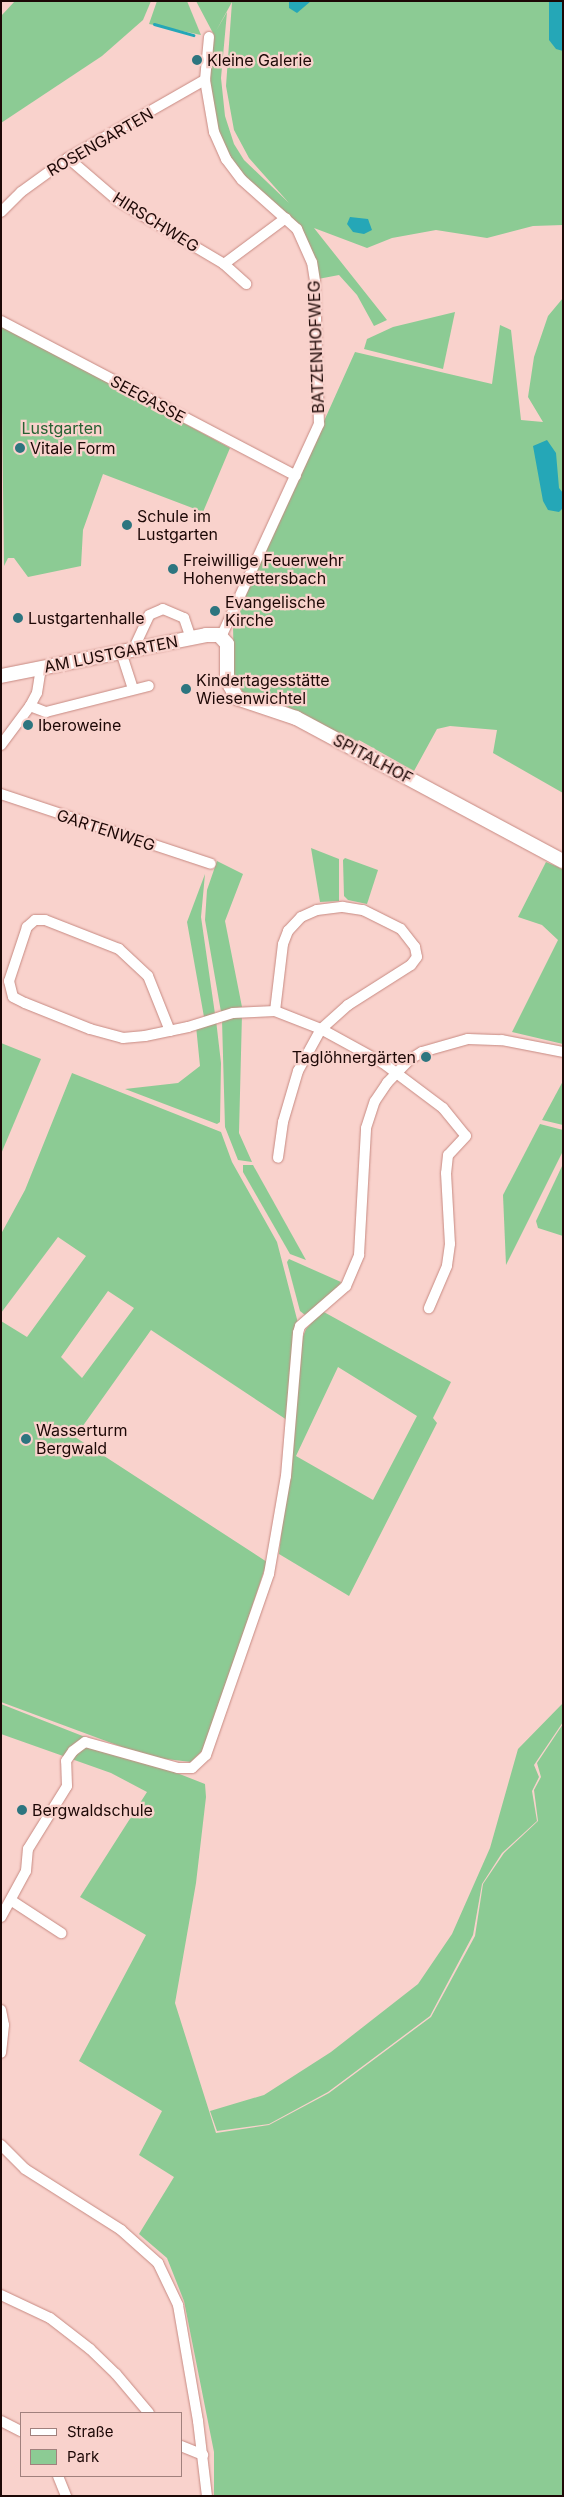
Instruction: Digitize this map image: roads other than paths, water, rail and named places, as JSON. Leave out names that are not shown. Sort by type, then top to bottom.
[{"type":"street","name":"BATZENHOFWEG","points":[[209,37],[205,80],[214,132],[226,159],[242,180],[286,218],[304,242],[315,282],[319,424],[296,476]]},
{"type":"street","name":"ROSENGARTEN","points":[[1,212],[21,192],[68,158],[205,80]]},
{"type":"street","name":"HIRSCHWEG","points":[[68,158],[118,201],[224,264],[246,284]]},
{"type":"street","points":[[224,264],[286,218]]},
{"type":"street","name":"SEEGASSE","points":[[1,321],[296,476]]},
{"type":"street","points":[[222,636],[296,476]]},
{"type":"street","points":[[132,689],[127,651],[149,615],[163,609],[184,618],[191,638]]},
{"type":"street","name":"AM LUSTGARTEN","points":[[1,676],[211,634],[222,636]]},
{"type":"street","name":"SPITALHOF","points":[[222,636],[228,647],[227,680],[237,698],[296,718],[563,861]]},
{"type":"street","points":[[1,745],[30,706],[37,693],[41,668]]},
{"type":"street","points":[[30,706],[46,712],[149,686]]},
{"type":"street","name":"GARTENWEG","points":[[1,794],[211,864]]},
{"type":"street","points":[[275,1011],[283,944],[288,931],[301,918],[317,910],[343,908],[363,910],[401,929],[415,947],[417,957],[411,965],[348,1005],[321,1029],[298,1070],[283,1122],[278,1158]]},
{"type":"street","points":[[170,1031],[148,976],[120,949],[45,920],[35,920],[27,927],[9,980],[13,997],[106,1034],[145,1036],[170,1031],[233,1012],[275,1011],[321,1029],[397,1072],[426,1092],[466,1136],[448,1155],[446,1173],[450,1244],[447,1266],[429,1308]]},
{"type":"street","points":[[1,1917],[12,1901],[26,1871],[28,1849],[66,1786],[66,1761],[73,1751],[85,1742],[178,1768],[192,1768],[206,1755],[269,1574],[286,1476],[297,1337],[304,1324],[339,1294],[348,1283],[359,1255],[366,1128],[376,1101],[397,1072],[422,1052],[468,1039],[502,1040],[563,1052]]},
{"type":"street","points":[[12,1901],[61,1933]]},
{"type":"street","points":[[1,2010],[4,2025],[1,2053]]},
{"type":"street","points":[[1,2145],[25,2169],[120,2230],[158,2263],[178,2305],[203,2455],[207,2496]]},
{"type":"street","points":[[1,2295],[50,2318],[90,2349],[116,2374],[148,2412]]},
{"type":"street","points":[[1,2421],[20,2430]]},
{"type":"street","points":[[182,2446],[203,2455]]},
{"type":"street","points":[[58,2477],[66,2496]]},
{"type":"water","points":[[289,1],[311,1],[297,13],[289,8]]},
{"type":"water","points":[[549,1],[563,1],[563,51],[556,49],[549,40]]},
{"type":"water","points":[[350,217],[368,219],[372,230],[364,234],[353,232],[347,224]]},
{"type":"water","points":[[547,440],[556,453],[559,488],[563,493],[563,508],[559,512],[548,510],[543,501],[533,446]]},
{"type":"waterway","points":[[154,24],[193,35]]},
{"type":"place","name":"Kleine Galerie","points":[[197,60]]},
{"type":"place","name":"Vitale Form","points":[[20,448]]},
{"type":"place","name":"Schule im Lustgarten","points":[[127,525]]},
{"type":"place","name":"Freiwillige Feuerwehr Hohenwettersbach","points":[[173,569]]},
{"type":"place","name":"Evangelische Kirche","points":[[215,611]]},
{"type":"place","name":"Lustgartenhalle","points":[[18,618]]},
{"type":"place","name":"Kindertagesstätte Wiesenwichtel","points":[[186,689]]},
{"type":"place","name":"Iberoweine","points":[[28,725]]},
{"type":"place","name":"Taglöhnergärten","points":[[426,1057]]},
{"type":"place","name":"Wasserturm Bergwald","points":[[26,1439]]},
{"type":"place","name":"Bergwaldschule","points":[[22,1810]]},
{"type":"park label","name":"Lustgarten","points":[[62,428]]}]
